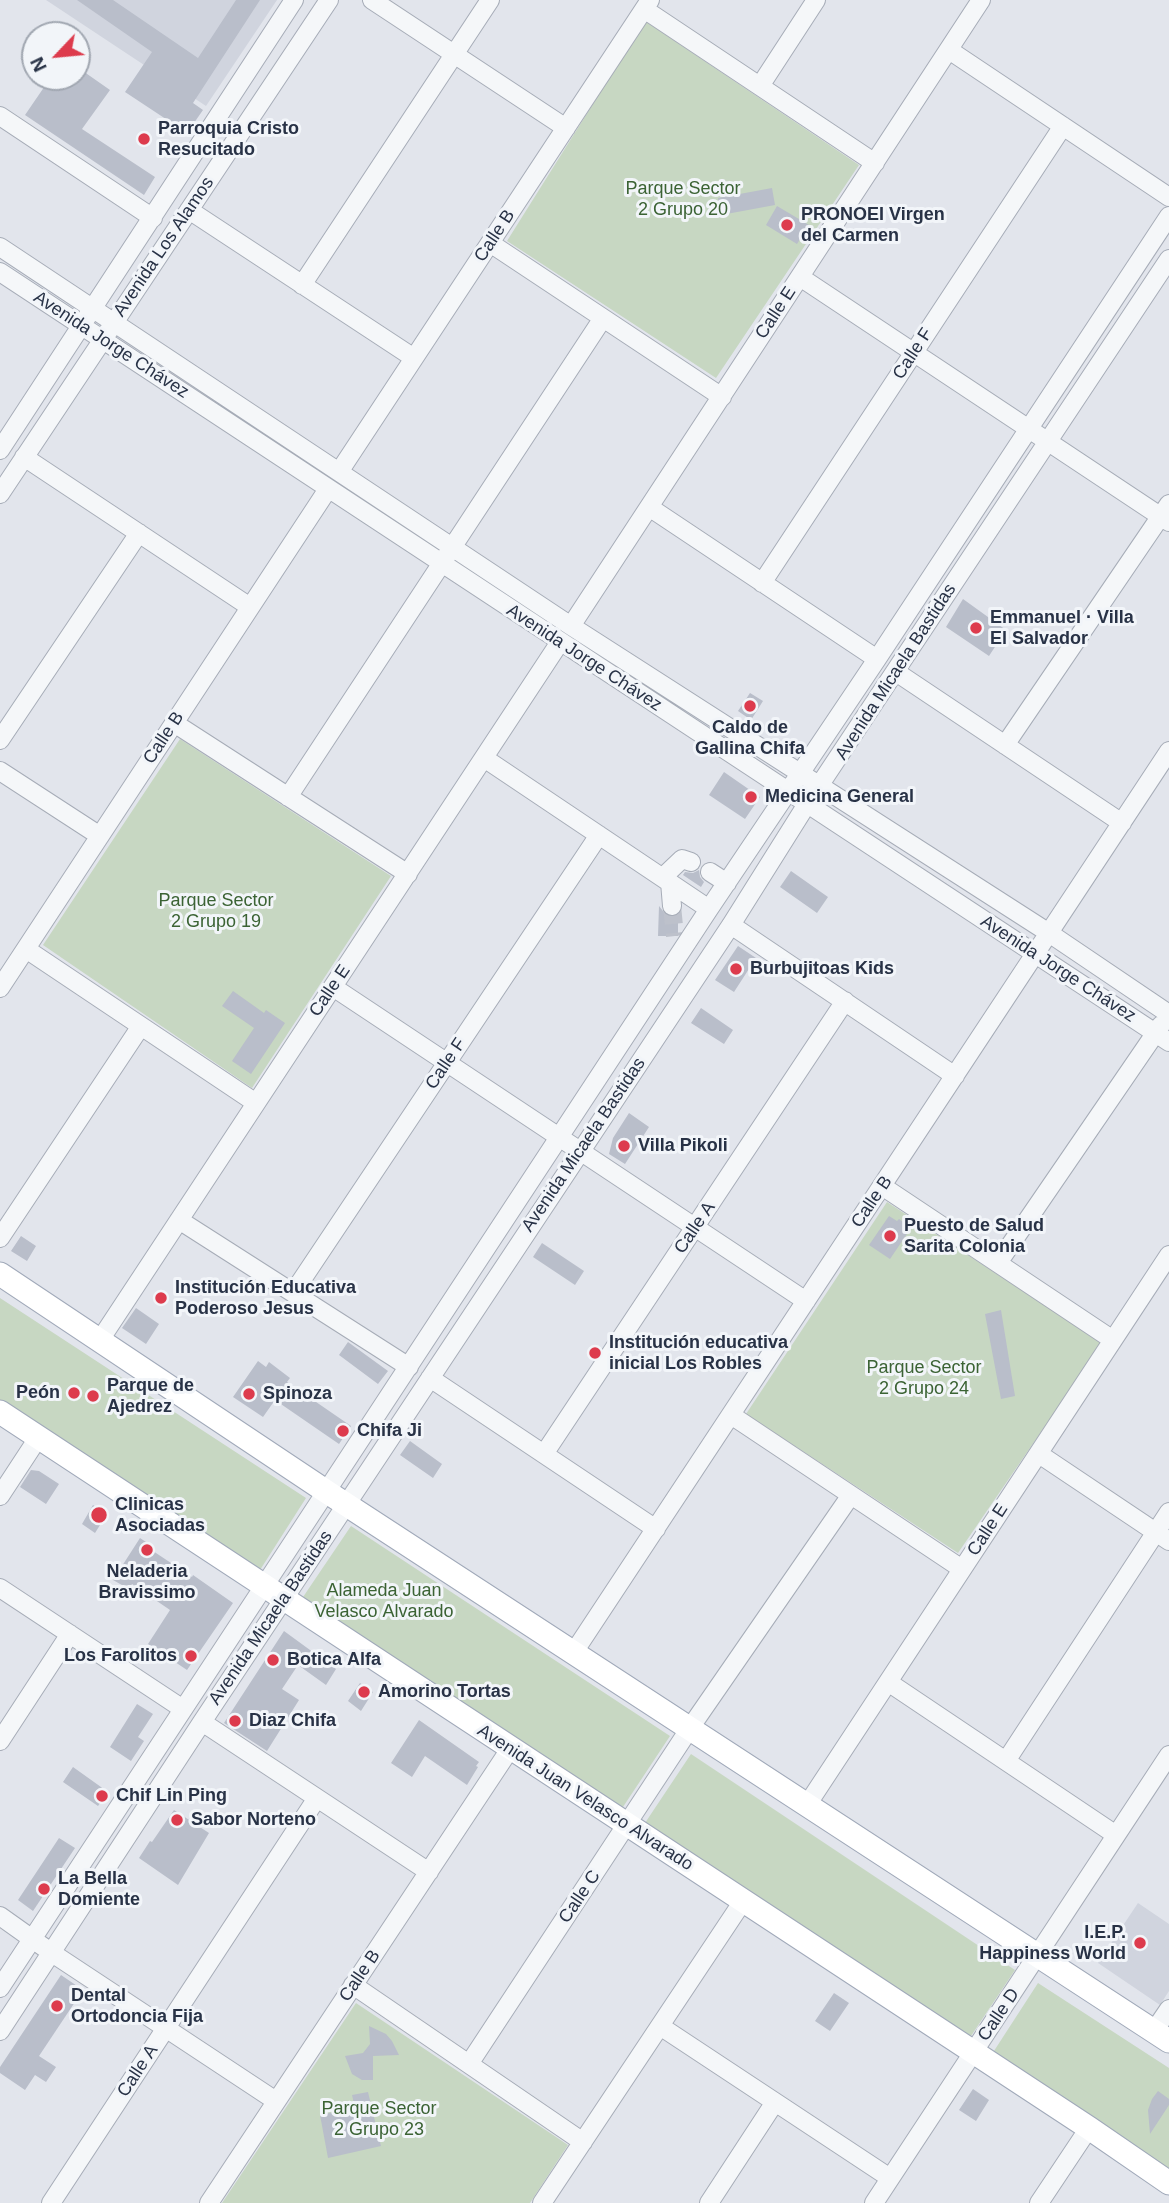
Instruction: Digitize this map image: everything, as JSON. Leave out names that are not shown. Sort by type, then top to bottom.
[{"type":"main road","points":[[0,1273],[337,1498],[1162,2036]]},
{"type":"main road","name":"Avenida Juan Velasco Alvarado","points":[[0,1412],[1169,2183]]},
{"type":"street","name":"Avenida Los Alamos","points":[[1,445],[83,325],[294,0]]},
{"type":"street","name":"Avenida Los Alamos","points":[[0,494],[329,0]]},
{"type":"street","points":[[372,0],[565,128]]},
{"type":"street","points":[[302,285],[490,0]]},
{"type":"street","points":[[760,86],[816,0]]},
{"type":"street","name":"Calle E","points":[[571,626],[981,0]]},
{"type":"street","points":[[647,5],[760,86],[875,163]]},
{"type":"street","name":"Calle B","points":[[339,472],[647,5]]},
{"type":"street","points":[[948,50],[1169,197]]},
{"type":"street","points":[[0,116],[153,218]]},
{"type":"street","name":"Calle F","points":[[762,583],[1063,126]]},
{"type":"street","points":[[189,210],[414,358]]},
{"type":"street","name":"Avenida Micaela Bastidas","points":[[337,1498],[409,1367],[559,1136],[1169,216]]},
{"type":"street","points":[[490,243],[722,397]]},
{"type":"street","name":"Avenida Jorge Chávez","points":[[0,247],[571,626],[1049,933],[1169,1014]]},
{"type":"street","name":"Avenida Micaela Bastidas","points":[[0,2031],[202,1721],[274,1594],[337,1498],[429,1378],[1169,259]]},
{"type":"street","name":"Avenida Jorge Chávez","points":[[0,272],[1162,1038]]},
{"type":"street","points":[[800,277],[1048,442],[1166,514],[1005,745]]},
{"type":"street","points":[[288,797],[603,318]]},
{"type":"street","points":[[24,457],[250,607]]},
{"type":"street","name":"Calle B","points":[[0,988],[328,489]]},
{"type":"street","points":[[649,507],[877,659]]},
{"type":"street","points":[[0,740],[139,533]]},
{"type":"street","name":"Calle E","points":[[100,1340],[560,642]]},
{"type":"street","points":[[896,672],[1122,823]]},
{"type":"street","points":[[174,723],[408,874]]},
{"type":"street","name":"Calle B","points":[[574,1652],[1169,751]]},
{"type":"street","points":[[484,758],[709,909]]},
{"type":"street","points":[[0,771],[100,836]]},
{"type":"street","name":"Calle F","points":[[293,1293],[599,835]]},
{"type":"street","points":[[666,880],[682,859],[691,862]]},
{"type":"street","points":[[710,873],[727,883]]},
{"type":"street","points":[[666,880],[672,906]]},
{"type":"street","points":[[731,925],[955,1076]]},
{"type":"street","points":[[675,936],[677,958]]},
{"type":"street","points":[[26,949],[256,1103]]},
{"type":"street","points":[[333,987],[806,1301]]},
{"type":"street","name":"Calle A","points":[[544,1454],[845,1001]]},
{"type":"street","points":[[998,1263],[1162,1038],[1169,1014]]},
{"type":"street","points":[[0,1238],[141,1026]]},
{"type":"street","points":[[882,1186],[1113,1340]]},
{"type":"street","points":[[179,1220],[409,1367]]},
{"type":"street","name":"Calle E","points":[[807,1805],[1169,1255]]},
{"type":"street","points":[[429,1378],[656,1529]]},
{"type":"street","points":[[731,1415],[962,1569]]},
{"type":"street","points":[[0,1496],[38,1438]]},
{"type":"street","points":[[1039,1454],[1162,1536]]},
{"type":"street","points":[[690,1728],[851,1495]]},
{"type":"street","points":[[1006,1761],[1162,1536],[1169,1512]]},
{"type":"street","points":[[0,1588],[183,1709]]},
{"type":"street","name":"Avenida Micaela Bastidas","points":[[0,1988],[183,1709],[274,1594]]},
{"type":"street","points":[[0,1741],[70,1634]]},
{"type":"street","points":[[888,1682],[1116,1835]]},
{"type":"street","points":[[202,1721],[429,1872]]},
{"type":"street","name":"Calle C","points":[[469,2064],[690,1728]]},
{"type":"street","name":"Calle B","points":[[209,2203],[510,1749]]},
{"type":"street","name":"Calle D","points":[[874,2203],[1169,1755]]},
{"type":"street","name":"Calle A","points":[[51,2203],[317,1798]]},
{"type":"street","points":[[542,2203],[743,1901]]},
{"type":"street","points":[[0,1916],[276,2101]]},
{"type":"street","points":[[353,1985],[583,2142]]},
{"type":"street","points":[[1162,2036],[1169,2009]]},
{"type":"street","points":[[660,2026],[890,2178]]},
{"type":"street","points":[[709,2203],[775,2102]]},
{"type":"street","points":[[1039,2203],[1089,2128]]},
{"type":"shaded area","points":[[46,0],[277,0],[206,106],[91,30],[91,21],[78,21]]},
{"type":"shaded area","name":"I.E.P. Happiness World","points":[[1138,1903],[1169,1924],[1169,1991],[1160,2005],[1098,1963]]},
{"type":"green space","name":"Parque Sector 2 Grupo 20","points":[[645,21],[859,165],[716,378],[507,241]]},
{"type":"green space","name":"Parque Sector 2 Grupo 19","points":[[180,739],[391,876],[252,1088],[43,945]]},
{"type":"green space","name":"Parque Sector 2 Grupo 24","points":[[887,1202],[1102,1343],[958,1553],[746,1414]]},
{"type":"green space","name":"Alameda Juan Velasco Alvarado","points":[[0,1298],[306,1498],[260,1570],[0,1400]]},
{"type":"green space","name":"Alameda Juan Velasco Alvarado","points":[[351,1526],[670,1736],[621,1810],[301,1600]]},
{"type":"green space","points":[[691,1754],[1015,1970],[969,2039],[645,1823]]},
{"type":"green space","points":[[1038,1983],[1169,2068],[1169,2169],[992,2054]]},
{"type":"green space","name":"Parque Sector 2 Grupo 23","points":[[356,2003],[568,2145],[530,2203],[222,2203]]},
{"type":"building","points":[[77,0],[113,0],[198,58],[236,0],[260,0],[193,103],[203,110],[187,133],[125,92],[152,52]]},
{"type":"building","points":[[91,77],[110,90],[82,129],[155,177],[144,195],[25,115],[41,91],[91,91]]},
{"type":"building","points":[[772,188],[775,205],[721,215],[718,198]]},
{"type":"building","name":"PRONOEI Virgen del Carmen","points":[[777,206],[809,225],[797,244],[766,225]]},
{"type":"building","name":"Emmanuel · Villa El Salvador","points":[[963,599],[1006,630],[989,656],[946,627]]},
{"type":"building","name":"Caldo de Gallina Chifa","points":[[750,693],[763,701],[751,720],[738,711]]},
{"type":"building","points":[[724,772],[760,797],[745,819],[709,795]]},
{"type":"building","points":[[699,870],[704,882],[701,887],[683,875],[685,872],[693,873]]},
{"type":"building","points":[[791,871],[828,897],[817,913],[780,887]]},
{"type":"building","points":[[659,906],[667,916],[678,915],[678,936],[658,936]]},
{"type":"building","name":"Burbujitoas Kids","points":[[738,946],[756,958],[734,992],[715,980]]},
{"type":"building","points":[[233,991],[264,1013],[266,1010],[285,1023],[251,1074],[232,1061],[254,1028],[222,1006]]},
{"type":"building","points":[[701,1008],[733,1030],[724,1044],[691,1023]]},
{"type":"building","name":"Villa Pikoli","points":[[629,1113],[649,1127],[625,1164],[609,1154],[613,1138]]},
{"type":"building","name":"Puesto de Salud Sarita Colonia","points":[[889,1216],[897,1221],[899,1219],[911,1228],[890,1259],[869,1245]]},
{"type":"building","points":[[21,1236],[36,1246],[27,1261],[11,1251]]},
{"type":"building","points":[[542,1243],[584,1271],[575,1285],[533,1257]]},
{"type":"building","points":[[136,1308],[159,1324],[146,1344],[122,1328]]},
{"type":"building","points":[[1001,1310],[1015,1396],[1001,1399],[985,1314]]},
{"type":"building","points":[[348,1342],[388,1371],[378,1384],[339,1355]]},
{"type":"building","points":[[258,1361],[266,1367],[269,1362],[290,1378],[287,1382],[351,1426],[339,1444],[275,1400],[263,1417],[233,1397]]},
{"type":"building","points":[[410,1441],[442,1464],[433,1478],[400,1455]]},
{"type":"building","points":[[31,1470],[39,1471],[59,1484],[46,1504],[20,1487]]},
{"type":"building","points":[[93,1505],[107,1514],[95,1533],[82,1524]]},
{"type":"building","points":[[140,1538],[155,1548],[153,1551],[233,1603],[187,1670],[148,1644],[170,1610],[132,1584],[129,1589],[113,1580]]},
{"type":"building","points":[[284,1631],[336,1669],[326,1685],[298,1665],[282,1689],[299,1700],[267,1751],[224,1723]]},
{"type":"building","points":[[360,1683],[373,1692],[361,1711],[348,1701]]},
{"type":"building","points":[[137,1704],[153,1714],[138,1737],[144,1741],[131,1761],[110,1747]]},
{"type":"building","points":[[419,1720],[479,1762],[467,1785],[425,1756],[412,1777],[391,1763]]},
{"type":"building","points":[[73,1767],[108,1792],[98,1806],[63,1782]]},
{"type":"building","points":[[174,1810],[209,1833],[178,1885],[139,1858]]},
{"type":"building","points":[[59,1838],[75,1848],[33,1911],[18,1900]]},
{"type":"building","points":[[61,1975],[83,1990],[39,2056],[56,2067],[46,2082],[35,2075],[25,2090],[0,2073],[0,2067]]},
{"type":"building","points":[[834,1993],[849,2003],[830,2031],[815,2021]]},
{"type":"building","points":[[369,2026],[386,2034],[399,2055],[373,2056],[373,2080],[362,2080],[352,2074],[345,2056],[363,2053],[370,2044]]},
{"type":"building","points":[[973,2089],[989,2100],[976,2121],[959,2110]]},
{"type":"building","points":[[1158,2091],[1169,2099],[1169,2105],[1150,2134],[1148,2110]]},
{"type":"building","points":[[368,2092],[381,2146],[328,2158],[320,2115],[355,2108],[352,2095]]},
{"type":"tunnel","points":[[672,906],[675,936]]},
{"type":"place","name":"Parroquia Cristo Resucitado","points":[[144,139]]},
{"type":"place","name":"PRONOEI Virgen del Carmen","points":[[787,225]]},
{"type":"place","name":"Emmanuel · Villa El Salvador","points":[[976,628]]},
{"type":"place","name":"Caldo de Gallina Chifa","points":[[750,706]]},
{"type":"place","name":"Medicina General","points":[[751,797]]},
{"type":"place","name":"Burbujitoas Kids","points":[[736,969]]},
{"type":"place","name":"Villa Pikoli","points":[[624,1146]]},
{"type":"place","name":"Puesto de Salud Sarita Colonia","points":[[890,1236]]},
{"type":"place","name":"Institución Educativa Poderoso Jesus","points":[[161,1298]]},
{"type":"place","name":"Institución educativa inicial Los Robles","points":[[595,1353]]},
{"type":"place","name":"Peón","points":[[74,1393]]},
{"type":"place","name":"Spinoza","points":[[249,1394]]},
{"type":"place","name":"Parque de Ajedrez","points":[[93,1396]]},
{"type":"place","name":"Chifa Ji","points":[[343,1431]]},
{"type":"place","name":"Clinicas Asociadas","points":[[99,1515]]},
{"type":"place","name":"Neladeria Bravissimo","points":[[147,1550]]},
{"type":"place","name":"Los Farolitos","points":[[191,1656]]},
{"type":"place","name":"Botica Alfa","points":[[273,1660]]},
{"type":"place","name":"Amorino Tortas","points":[[364,1692]]},
{"type":"place","name":"Diaz Chifa","points":[[235,1721]]},
{"type":"place","name":"Chif Lin Ping","points":[[102,1796]]},
{"type":"place","name":"Sabor Norteno","points":[[177,1820]]},
{"type":"place","name":"La Bella Domiente","points":[[44,1889]]},
{"type":"place","name":"I.E.P. Happiness World","points":[[1140,1943]]},
{"type":"place","name":"Dental Ortodoncia Fija","points":[[57,2006]]}]
